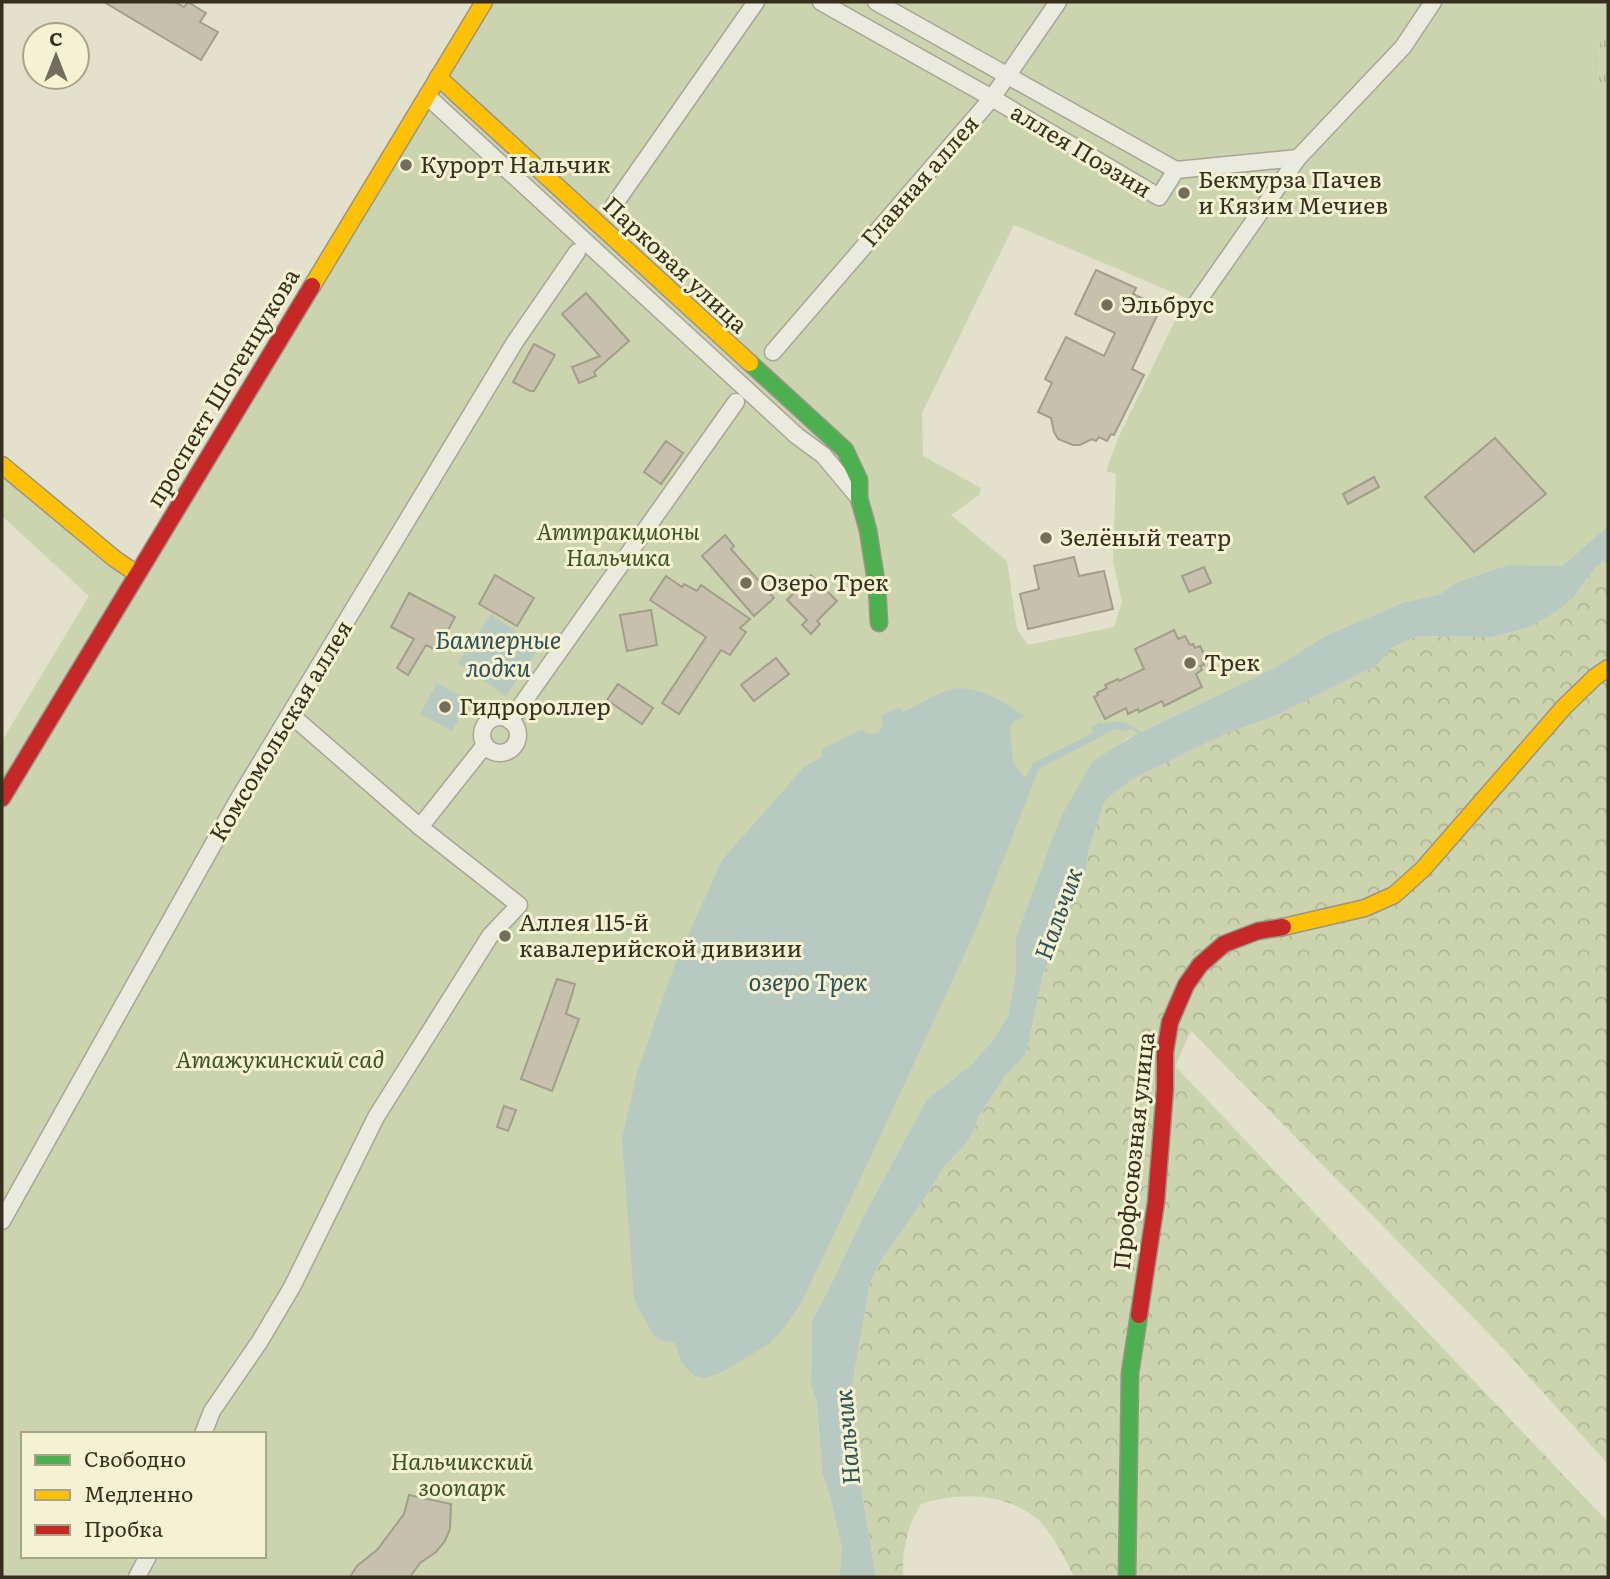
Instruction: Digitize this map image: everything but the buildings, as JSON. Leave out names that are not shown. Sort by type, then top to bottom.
[{"type":"street","name":"проспект Шогенцукова","points":[[2,798],[484,2]]},
{"type":"street","points":[[614,205],[756,2]]},
{"type":"street","name":"аллея Поэзии","points":[[821,2],[992,98],[1159,197],[1176,170],[876,2]]},
{"type":"street","name":"Главная аллея","points":[[772,352],[992,98],[1058,2]]},
{"type":"street","points":[[1198,301],[1298,158],[1403,47],[1433,2]]},
{"type":"street","name":"Парковая улица","points":[[438,77],[845,450],[859,480],[859,498],[868,530],[877,587],[879,623]]},
{"type":"street","name":"Парковая улица","points":[[426,96],[797,436],[822,455],[859,498]]},
{"type":"street","points":[[1176,170],[1298,158]]},
{"type":"street","name":"Комсомольская аллея","points":[[2,1221],[238,800],[515,342],[577,251]]},
{"type":"street","points":[[510,721],[736,402]]},
{"type":"street","points":[[2,465],[115,559],[137,573]]},
{"type":"street","name":"Профсоюзная улица","points":[[1127,1577],[1130,1373],[1156,1202],[1165,1089],[1165,1052],[1170,1022],[1186,985],[1200,965],[1224,944],[1235,939],[1258,931],[1315,921],[1365,908],[1394,895],[1423,869],[1564,707],[1608,668]]},
{"type":"street","points":[[204,1432],[212,1410],[260,1341],[292,1287],[376,1117],[490,936],[519,905],[420,827],[291,715]]},
{"type":"street","points":[[499,718],[510,721],[517,729],[515,746],[506,752],[500,753],[485,745],[482,734],[488,723],[499,718]]},
{"type":"street","points":[[420,827],[485,745]]},
{"type":"street","points":[[137,1577],[147,1558]]},
{"type":"green space","name":"Атажукинский сад","points":[[484,2],[1608,2],[1608,22],[1600,38],[1598,84],[1608,105],[1608,526],[1562,566],[1508,565],[1455,583],[1440,594],[1402,603],[1327,635],[1271,670],[1126,739],[1076,793],[1060,818],[1016,937],[1016,971],[1008,1016],[994,1039],[970,1066],[927,1099],[861,1221],[812,1321],[811,1385],[817,1403],[822,1473],[842,1549],[839,1577],[2,1577],[2,741],[89,596],[2,516],[2,465],[137,573]],"holes":[[[1014,225],[1186,298],[1118,438],[1106,471],[1116,474],[1113,561],[1122,602],[1114,627],[1028,645],[1017,629],[1007,561],[951,515],[979,495],[981,488],[923,456],[922,413]]]},
{"type":"green space","points":[[1608,22],[1608,105],[1598,84],[1600,38]]},
{"type":"green space","points":[[1608,558],[1608,1464],[1500,1345],[1191,1031],[1175,1066],[1608,1522],[1608,1577],[1074,1577],[1052,1537],[1036,1518],[1010,1503],[965,1496],[921,1504],[906,1539],[903,1577],[876,1577],[853,1439],[852,1386],[870,1283],[883,1257],[944,1167],[968,1141],[980,1115],[1005,1076],[1026,1055],[1043,974],[1085,876],[1089,849],[1105,800],[1131,780],[1227,733],[1277,715],[1376,666],[1393,647],[1418,636],[1490,637],[1529,627],[1553,614],[1572,599],[1594,569]]},
{"type":"water","name":"озеро Трек","points":[[1608,526],[1608,558],[1594,569],[1572,599],[1553,614],[1529,627],[1491,637],[1418,636],[1393,647],[1376,666],[1277,715],[1227,733],[1131,780],[1105,800],[1089,849],[1085,876],[1043,974],[1026,1055],[1005,1076],[980,1115],[968,1141],[944,1167],[883,1257],[870,1283],[852,1386],[853,1439],[876,1577],[839,1577],[842,1549],[822,1473],[817,1403],[811,1385],[812,1321],[861,1221],[927,1099],[970,1066],[994,1039],[1008,1016],[1016,971],[1016,937],[1060,818],[1093,761],[1138,733],[1131,729],[1115,729],[1039,769],[974,934],[801,1303],[785,1327],[769,1344],[720,1373],[705,1378],[695,1376],[681,1362],[675,1343],[663,1341],[653,1335],[634,1299],[622,1138],[637,1073],[675,964],[722,860],[804,767],[822,757],[822,749],[862,729],[869,734],[878,733],[883,725],[881,716],[900,707],[903,712],[938,694],[959,689],[969,689],[999,700],[1026,717],[1014,721],[1010,727],[1013,762],[1025,778],[1033,763],[1093,733],[1091,727],[1102,722],[1124,723],[1141,732],[1271,670],[1327,635],[1402,603],[1440,594],[1455,583],[1508,565],[1562,566]]},
{"type":"water","name":"Бамперные лодки","points":[[491,614],[539,648],[506,696],[458,663]]},
{"type":"water","name":"Гидророллер","points":[[437,683],[469,701],[452,731],[420,714]]},
{"type":"traffic: fast","points":[[750,363],[845,450],[859,480],[859,498],[868,530],[877,587],[879,623]]},
{"type":"traffic: fast","points":[[1127,1577],[1130,1373],[1139,1315]]},
{"type":"traffic: slow","points":[[312,286],[484,2]]},
{"type":"traffic: slow","points":[[438,77],[750,363]]},
{"type":"traffic: slow","points":[[2,465],[115,559],[137,574]]},
{"type":"traffic: slow","points":[[1283,927],[1365,908],[1394,895],[1423,869],[1564,707],[1608,668]]},
{"type":"traffic: jam","points":[[2,798],[312,286]]},
{"type":"traffic: jam","points":[[1139,1315],[1156,1202],[1165,1089],[1165,1052],[1170,1022],[1186,985],[1200,965],[1224,944],[1258,931],[1283,927]]},
{"type":"place","name":"Курорт Нальчик","points":[[406,165]]},
{"type":"place","name":"Бекмурза Пачев и Кязим Мечиев","points":[[1184,193]]},
{"type":"place","name":"Эльбрус","points":[[1107,305]]},
{"type":"place","name":"Зелёный театр","points":[[1046,538]]},
{"type":"place","name":"Озеро Трек","points":[[746,583]]},
{"type":"place","name":"Трек","points":[[1190,663]]},
{"type":"place","name":"Гидророллер","points":[[445,707]]},
{"type":"place","name":"Аллея 115-й кавалерийской дивизии","points":[[505,936]]},
{"type":"park label","name":"Аттракционы Нальчика","points":[[618,545]]},
{"type":"park label","name":"Нальчикский зоопарк","points":[[462,1475]]},
{"type":"water label","name":"Нальчик","points":[[1059,914]]},
{"type":"water label","name":"Нальчик","points":[[848,1437]]}]
